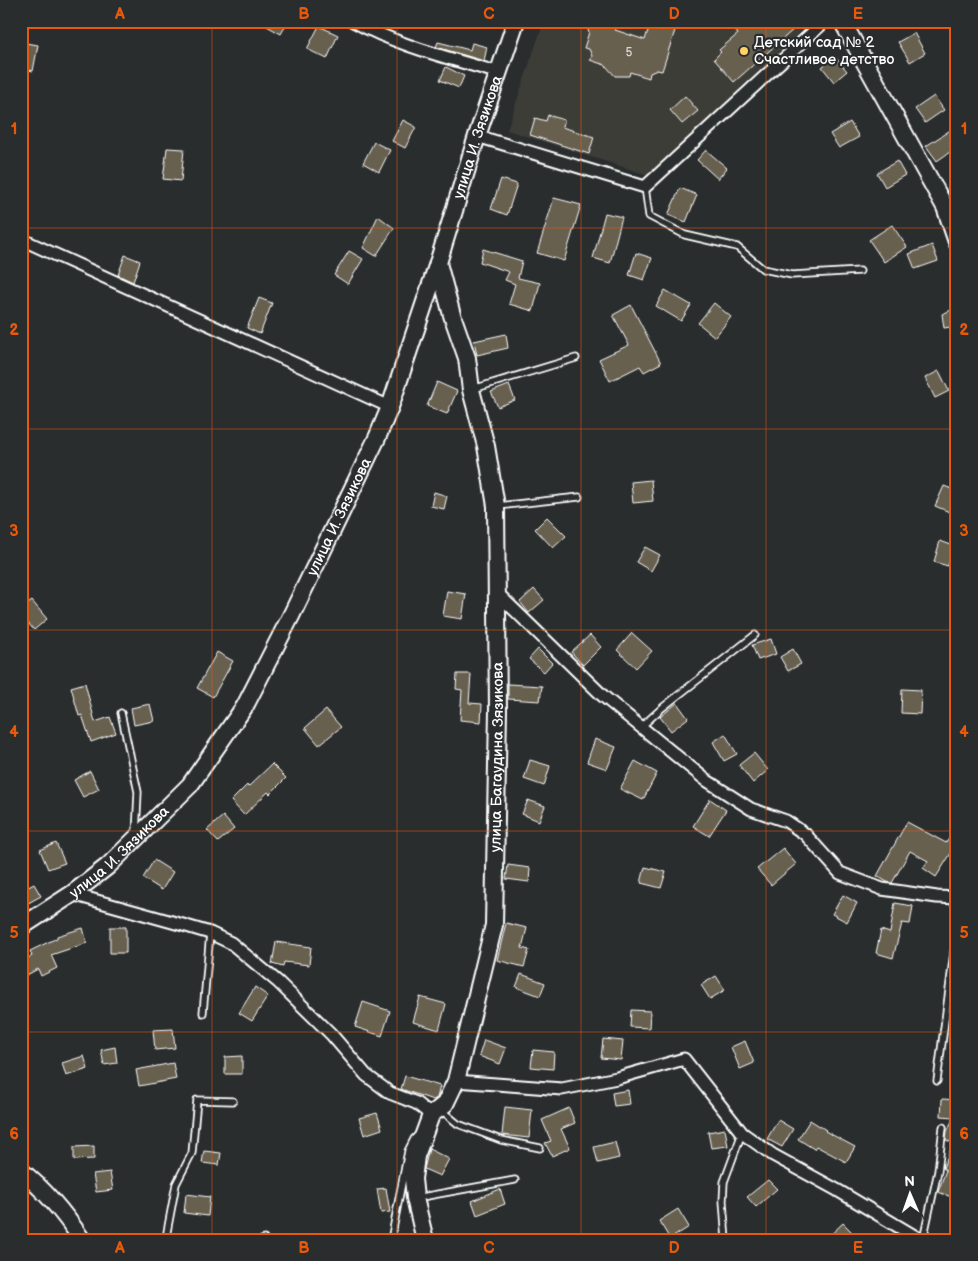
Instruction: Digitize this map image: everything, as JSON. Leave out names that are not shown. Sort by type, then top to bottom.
[{"type":"street","points":[[353,21],[369,30],[433,53],[498,72]]},
{"type":"street","name":"улица И. Зязикова","points":[[21,927],[72,894],[108,866],[190,785],[245,706],[292,614],[377,438],[390,407],[516,21]]},
{"type":"street","points":[[477,136],[645,188],[825,21]]},
{"type":"street","points":[[842,21],[945,207],[956,234]]},
{"type":"street","points":[[21,239],[390,407]]},
{"type":"street","name":"улица Багаудина Зязикова","points":[[425,1240],[415,1198],[413,1179],[416,1156],[432,1117],[445,1104],[456,1081],[494,925],[498,711],[496,506],[486,446],[471,390],[467,358],[452,315],[438,263]]},
{"type":"street","points":[[497,592],[603,696],[706,780],[751,809],[786,821],[806,834],[840,873],[882,889],[957,898]]},
{"type":"street","points":[[72,894],[210,933],[231,943],[278,982],[331,1034],[366,1075],[390,1093],[416,1103],[432,1117]]},
{"type":"street","points":[[456,1081],[562,1090],[617,1078],[684,1059],[742,1133],[773,1155],[922,1240]]},
{"type":"street","points":[[21,1171],[36,1183],[70,1220],[82,1240]]},
{"type":"lane","points":[[645,188],[649,216],[685,235],[737,247],[763,269],[792,275],[860,271]]},
{"type":"lane","points":[[471,390],[576,358]]},
{"type":"lane","points":[[496,506],[579,498]]},
{"type":"lane","points":[[641,727],[662,708],[755,635]]},
{"type":"lane","points":[[121,713],[138,792],[135,839]]},
{"type":"lane","points":[[937,1080],[957,929]]},
{"type":"lane","points":[[203,1014],[210,933]]},
{"type":"lane","points":[[168,1240],[167,1232],[176,1184],[192,1153],[197,1100],[233,1101]]},
{"type":"lane","points":[[391,1240],[408,1151],[414,1139],[432,1117],[458,1124],[501,1140],[540,1148]]},
{"type":"lane","points":[[922,1240],[938,1171],[943,1127]]},
{"type":"lane","points":[[726,1240],[723,1201],[724,1182],[742,1133]]},
{"type":"lane","points":[[415,1198],[515,1180]]},
{"type":"shaded area","points":[[544,21],[812,21],[648,175],[507,130]]},
{"type":"building","points":[[258,21],[288,21],[281,34]]},
{"type":"building","points":[[584,21],[617,21],[615,30],[645,40],[651,21],[678,21],[662,71],[657,70],[650,73],[649,78],[630,72],[629,76],[615,76],[605,65],[590,60],[592,56],[589,49],[584,48],[589,32]]},
{"type":"building","name":"Детский сад № 2 Счастливое детство","points":[[740,21],[803,21],[734,82],[714,59],[721,52],[719,50],[738,34],[733,28]]},
{"type":"building","points":[[319,26],[338,35],[327,59],[307,49]]},
{"type":"building","points":[[914,33],[925,53],[910,62],[898,42]]},
{"type":"building","points":[[438,42],[470,50],[472,43],[487,47],[484,61],[436,47]]},
{"type":"building","points":[[25,43],[38,45],[33,71],[21,68]]},
{"type":"building","points":[[835,57],[847,71],[834,82],[822,67]]},
{"type":"building","points":[[446,67],[464,76],[459,88],[440,80]]},
{"type":"building","points":[[685,96],[698,111],[682,124],[670,110]]},
{"type":"building","points":[[934,96],[944,110],[925,123],[915,109]]},
{"type":"building","points":[[548,115],[564,120],[562,127],[594,137],[589,154],[530,135],[535,118],[546,121]]},
{"type":"building","points":[[403,120],[416,127],[405,148],[392,141]]},
{"type":"building","points":[[850,122],[859,137],[839,148],[830,134]]},
{"type":"building","points":[[952,129],[957,136],[957,147],[937,161],[926,146]]},
{"type":"building","points":[[374,142],[390,150],[379,172],[363,163]]},
{"type":"building","points":[[167,148],[184,149],[181,181],[163,179]]},
{"type":"building","points":[[706,150],[727,168],[718,179],[697,160]]},
{"type":"building","points":[[897,161],[905,175],[885,187],[877,173]]},
{"type":"building","points":[[501,179],[517,184],[507,215],[491,209]]},
{"type":"building","points":[[680,188],[697,195],[686,222],[668,215]]},
{"type":"building","points":[[554,198],[581,205],[564,261],[537,253]]},
{"type":"building","points":[[605,213],[622,217],[610,263],[593,258]]},
{"type":"building","points":[[378,216],[394,228],[376,256],[363,248]]},
{"type":"building","points":[[892,225],[907,247],[884,262],[869,240]]},
{"type":"building","points":[[932,245],[938,261],[915,269],[909,254]]},
{"type":"building","points":[[483,249],[522,261],[518,278],[540,283],[533,311],[509,304],[515,284],[505,280],[509,272],[480,262]]},
{"type":"building","points":[[349,251],[363,259],[348,284],[334,275]]},
{"type":"building","points":[[636,253],[652,258],[644,280],[629,275]]},
{"type":"building","points":[[125,255],[140,261],[133,282],[118,275]]},
{"type":"building","points":[[665,290],[691,305],[681,321],[656,306]]},
{"type":"building","points":[[259,298],[272,303],[260,334],[247,328]]},
{"type":"building","points":[[714,303],[731,317],[715,337],[698,323]]},
{"type":"building","points":[[631,305],[661,363],[644,372],[640,366],[610,381],[599,359],[629,345],[613,315]]},
{"type":"building","points":[[956,308],[957,326],[944,328],[942,314]]},
{"type":"building","points":[[506,334],[508,348],[477,355],[474,341]]},
{"type":"building","points":[[939,371],[949,391],[935,398],[925,378]]},
{"type":"building","points":[[437,382],[457,391],[447,414],[427,406]]},
{"type":"building","points":[[509,385],[515,400],[498,407],[491,392]]},
{"type":"building","points":[[651,480],[653,501],[633,503],[631,482]]},
{"type":"building","points":[[944,486],[957,491],[957,501],[952,513],[935,506]]},
{"type":"building","points":[[434,492],[447,496],[444,509],[431,506]]},
{"type":"building","points":[[547,517],[566,536],[553,548],[535,529]]},
{"type":"building","points":[[940,541],[954,546],[948,566],[934,562]]},
{"type":"building","points":[[645,547],[660,555],[651,571],[636,562]]},
{"type":"building","points":[[534,589],[544,600],[529,613],[520,602]]},
{"type":"building","points":[[447,591],[466,594],[462,619],[443,616]]},
{"type":"building","points":[[32,601],[47,619],[34,630],[21,615],[21,609]]},
{"type":"building","points":[[632,633],[652,651],[636,668],[617,650]]},
{"type":"building","points":[[590,635],[601,647],[583,665],[571,652]]},
{"type":"building","points":[[771,639],[776,654],[758,660],[752,645]]},
{"type":"building","points":[[538,649],[552,663],[544,672],[529,659]]},
{"type":"building","points":[[793,649],[801,664],[788,671],[780,657]]},
{"type":"building","points":[[217,652],[233,661],[213,697],[197,688]]},
{"type":"building","points":[[457,674],[471,674],[469,703],[482,704],[481,722],[460,720],[462,690],[456,689]]},
{"type":"building","points":[[85,683],[95,722],[110,717],[116,733],[91,742],[82,715],[79,716],[71,687]]},
{"type":"building","points":[[508,684],[542,686],[540,701],[508,699]]},
{"type":"building","points":[[902,689],[921,690],[920,714],[901,713]]},
{"type":"building","points":[[677,703],[688,718],[671,731],[660,717]]},
{"type":"building","points":[[150,704],[154,721],[134,725],[131,708]]},
{"type":"building","points":[[326,710],[341,727],[319,745],[305,728]]},
{"type":"building","points":[[725,734],[737,754],[724,761],[713,742]]},
{"type":"building","points":[[595,739],[616,747],[607,769],[587,762]]},
{"type":"building","points":[[754,753],[768,770],[753,783],[739,765]]},
{"type":"building","points":[[530,760],[550,766],[544,786],[524,779]]},
{"type":"building","points":[[635,761],[657,773],[643,800],[620,789]]},
{"type":"building","points":[[272,764],[286,778],[244,815],[231,801]]},
{"type":"building","points":[[90,771],[99,789],[83,797],[74,780]]},
{"type":"building","points":[[710,799],[726,810],[709,836],[693,826]]},
{"type":"building","points":[[528,800],[545,806],[539,821],[522,814]]},
{"type":"building","points":[[223,816],[234,829],[218,842],[207,830]]},
{"type":"building","points":[[907,822],[946,843],[957,827],[957,844],[936,877],[923,868],[928,861],[910,851],[892,883],[887,882],[877,876]]},
{"type":"building","points":[[56,843],[65,863],[48,869],[40,850]]},
{"type":"building","points":[[783,848],[796,864],[771,885],[757,869]]},
{"type":"building","points":[[154,860],[173,872],[162,890],[143,878]]},
{"type":"building","points":[[508,865],[530,868],[529,882],[506,879]]},
{"type":"building","points":[[645,867],[666,872],[661,888],[641,883]]},
{"type":"building","points":[[34,884],[41,896],[21,907],[21,891]]},
{"type":"building","points":[[843,895],[857,903],[847,922],[832,914]]},
{"type":"building","points":[[895,903],[913,906],[910,924],[902,923],[893,958],[876,953],[881,930],[890,933]]},
{"type":"building","points":[[506,923],[527,928],[522,948],[529,950],[524,967],[497,960]]},
{"type":"building","points":[[110,927],[126,927],[126,953],[110,953]]},
{"type":"building","points":[[83,928],[87,943],[51,955],[57,968],[41,976],[38,969],[21,978],[21,962],[32,956],[30,951],[57,938],[57,936]]},
{"type":"building","points":[[276,942],[311,947],[309,965],[284,962],[283,967],[272,964]]},
{"type":"building","points":[[521,974],[545,983],[540,996],[516,987]]},
{"type":"building","points":[[716,976],[725,990],[710,999],[701,985]]},
{"type":"building","points":[[255,987],[268,996],[252,1021],[239,1013]]},
{"type":"building","points":[[420,997],[446,1004],[439,1030],[413,1022]]},
{"type":"building","points":[[363,1002],[390,1011],[382,1036],[355,1027]]},
{"type":"building","points":[[631,1010],[650,1011],[649,1028],[630,1027]]},
{"type":"building","points":[[173,1029],[175,1048],[155,1050],[153,1030]]},
{"type":"building","points":[[603,1039],[623,1041],[621,1060],[601,1058]]},
{"type":"building","points":[[484,1040],[506,1048],[500,1064],[479,1056]]},
{"type":"building","points":[[745,1041],[754,1063],[740,1069],[731,1047]]},
{"type":"building","points":[[115,1047],[117,1063],[104,1065],[101,1050]]},
{"type":"building","points":[[533,1050],[554,1052],[553,1069],[531,1067]]},
{"type":"building","points":[[84,1056],[88,1069],[66,1076],[62,1063]]},
{"type":"building","points":[[242,1056],[242,1074],[225,1074],[225,1057]]},
{"type":"building","points":[[173,1063],[176,1079],[139,1086],[136,1070]]},
{"type":"building","points":[[405,1076],[440,1086],[437,1098],[433,1100],[401,1089]]},
{"type":"building","points":[[628,1090],[630,1104],[614,1106],[612,1093]]},
{"type":"building","points":[[942,1099],[957,1100],[957,1199],[938,1192],[946,1170],[943,1168],[953,1143],[946,1140],[947,1131],[954,1117],[941,1116]]},
{"type":"building","points":[[505,1107],[532,1110],[529,1138],[502,1135]]},
{"type":"building","points":[[569,1108],[575,1123],[561,1129],[570,1148],[552,1156],[545,1143],[551,1141],[542,1120]]},
{"type":"building","points":[[377,1113],[382,1129],[364,1135],[359,1118]]},
{"type":"building","points":[[778,1120],[793,1129],[782,1147],[767,1139]]},
{"type":"building","points":[[810,1120],[825,1131],[855,1147],[846,1162],[816,1146],[814,1149],[798,1139]]},
{"type":"building","points":[[725,1129],[728,1146],[711,1148],[708,1132]]},
{"type":"building","points":[[615,1142],[619,1158],[598,1163],[594,1147]]},
{"type":"building","points":[[94,1146],[94,1159],[74,1160],[74,1147]]},
{"type":"building","points":[[429,1149],[449,1159],[440,1176],[424,1169]]},
{"type":"building","points":[[204,1151],[221,1153],[219,1165],[202,1163]]},
{"type":"building","points":[[110,1172],[113,1190],[96,1192],[93,1174]]},
{"type":"building","points":[[768,1180],[777,1189],[756,1207],[747,1197]]},
{"type":"building","points":[[386,1188],[390,1212],[381,1213],[377,1189]]},
{"type":"building","points":[[500,1189],[505,1204],[477,1215],[472,1201]]},
{"type":"building","points":[[186,1194],[210,1197],[208,1216],[184,1213]]},
{"type":"building","points":[[678,1209],[689,1227],[670,1239],[659,1221]]},
{"type":"building","points":[[843,1223],[852,1232],[844,1240],[825,1240]]},
{"type":"place","name":"Детский сад № 2 Счастливое детство","points":[[744,51]]}]
